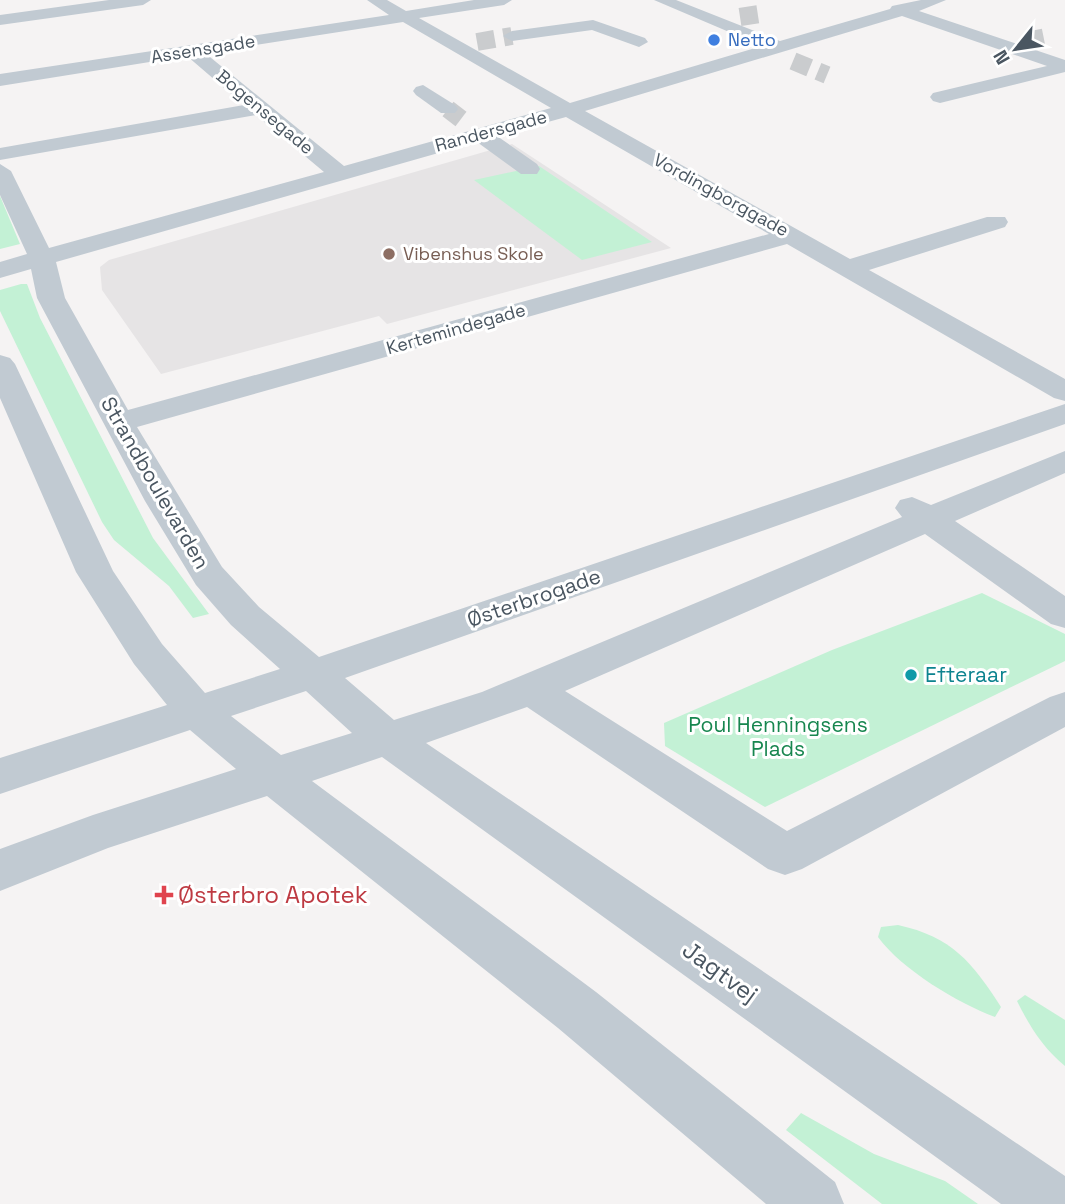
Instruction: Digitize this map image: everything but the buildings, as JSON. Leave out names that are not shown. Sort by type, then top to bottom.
[{"type":"street","points":[[0,20],[143,0]]},
{"type":"street","points":[[393,10],[433,0]]},
{"type":"street","points":[[393,10],[504,0]]},
{"type":"street","points":[[662,0],[716,22],[793,61]]},
{"type":"street","points":[[873,0],[1065,67]]},
{"type":"street","name":"Randersgade","points":[[0,270],[568,110],[938,0]]},
{"type":"street","name":"Vordingborggade","points":[[393,10],[1065,392]]},
{"type":"street","name":"Assensgade","points":[[0,80],[191,51],[393,10]]},
{"type":"street","points":[[716,22],[740,17]]},
{"type":"street","points":[[512,36],[593,25],[639,42]]},
{"type":"street","points":[[1006,46],[1026,41]]},
{"type":"street","points":[[456,46],[477,42]]},
{"type":"street","name":"Bogensegade","points":[[191,51],[339,173]]},
{"type":"street","points":[[940,97],[1065,67]]},
{"type":"street","points":[[422,91],[529,169]]},
{"type":"street","points":[[0,154],[260,108]]},
{"type":"street","name":"Strandboulevarden","points":[[0,171],[42,259],[51,298],[174,524],[209,576],[245,616],[310,676],[388,739]]},
{"type":"street","points":[[849,268],[996,222]]},
{"type":"street","name":"Kertemindegade","points":[[119,422],[793,235]]},
{"type":"street","points":[[0,364],[95,572],[148,654],[197,712],[577,1010],[813,1204]]},
{"type":"street","name":"Østerbrogade","points":[[0,776],[310,676],[872,482],[1065,412]]},
{"type":"street","points":[[0,870],[93,834],[388,739],[531,689],[1065,461]]},
{"type":"street","points":[[872,482],[929,518],[1065,615]]},
{"type":"street","points":[[531,689],[785,855],[1065,708]]},
{"type":"street","name":"Jagtvej","points":[[388,739],[1053,1204]]},
{"type":"shaded area","name":"Vibenshus Skole","points":[[512,144],[671,248],[387,324],[379,316],[161,374],[102,290],[100,267],[109,260]]},
{"type":"green space","points":[[539,166],[652,242],[582,260],[474,180]]},
{"type":"green space","points":[[0,196],[20,244],[0,249]]},
{"type":"green space","points":[[27,284],[40,318],[153,538],[209,614],[193,618],[169,586],[114,540],[102,522],[0,311],[0,290]]},
{"type":"green space","name":"Poul Henningsens Plads","points":[[982,593],[1065,634],[1065,661],[765,807],[665,746],[664,723],[832,650]]},
{"type":"green space","points":[[898,925],[917,930],[947,944],[970,964],[1001,1007],[995,1017],[932,984],[888,949],[878,937],[881,927]]},
{"type":"green space","points":[[1025,995],[1065,1020],[1065,1066],[1044,1044],[1027,1020],[1017,1001]]},
{"type":"green space","points":[[801,1113],[874,1154],[945,1181],[978,1204],[882,1204],[786,1130]]},
{"type":"tunnel","points":[[740,17],[766,13]]},
{"type":"tunnel","points":[[477,42],[512,36]]},
{"type":"tunnel","points":[[1026,41],[1051,36]]},
{"type":"tunnel","points":[[793,61],[827,75]]},
{"type":"tunnel","points":[[448,109],[461,119]]},
{"type":"place","name":"Netto","points":[[714,40]]},
{"type":"place","name":"Vibenshus Skole","points":[[389,254]]},
{"type":"place","name":"Efteraar","points":[[911,675]]},
{"type":"place","name":"Østerbro Apotek","points":[[164,895]]}]
